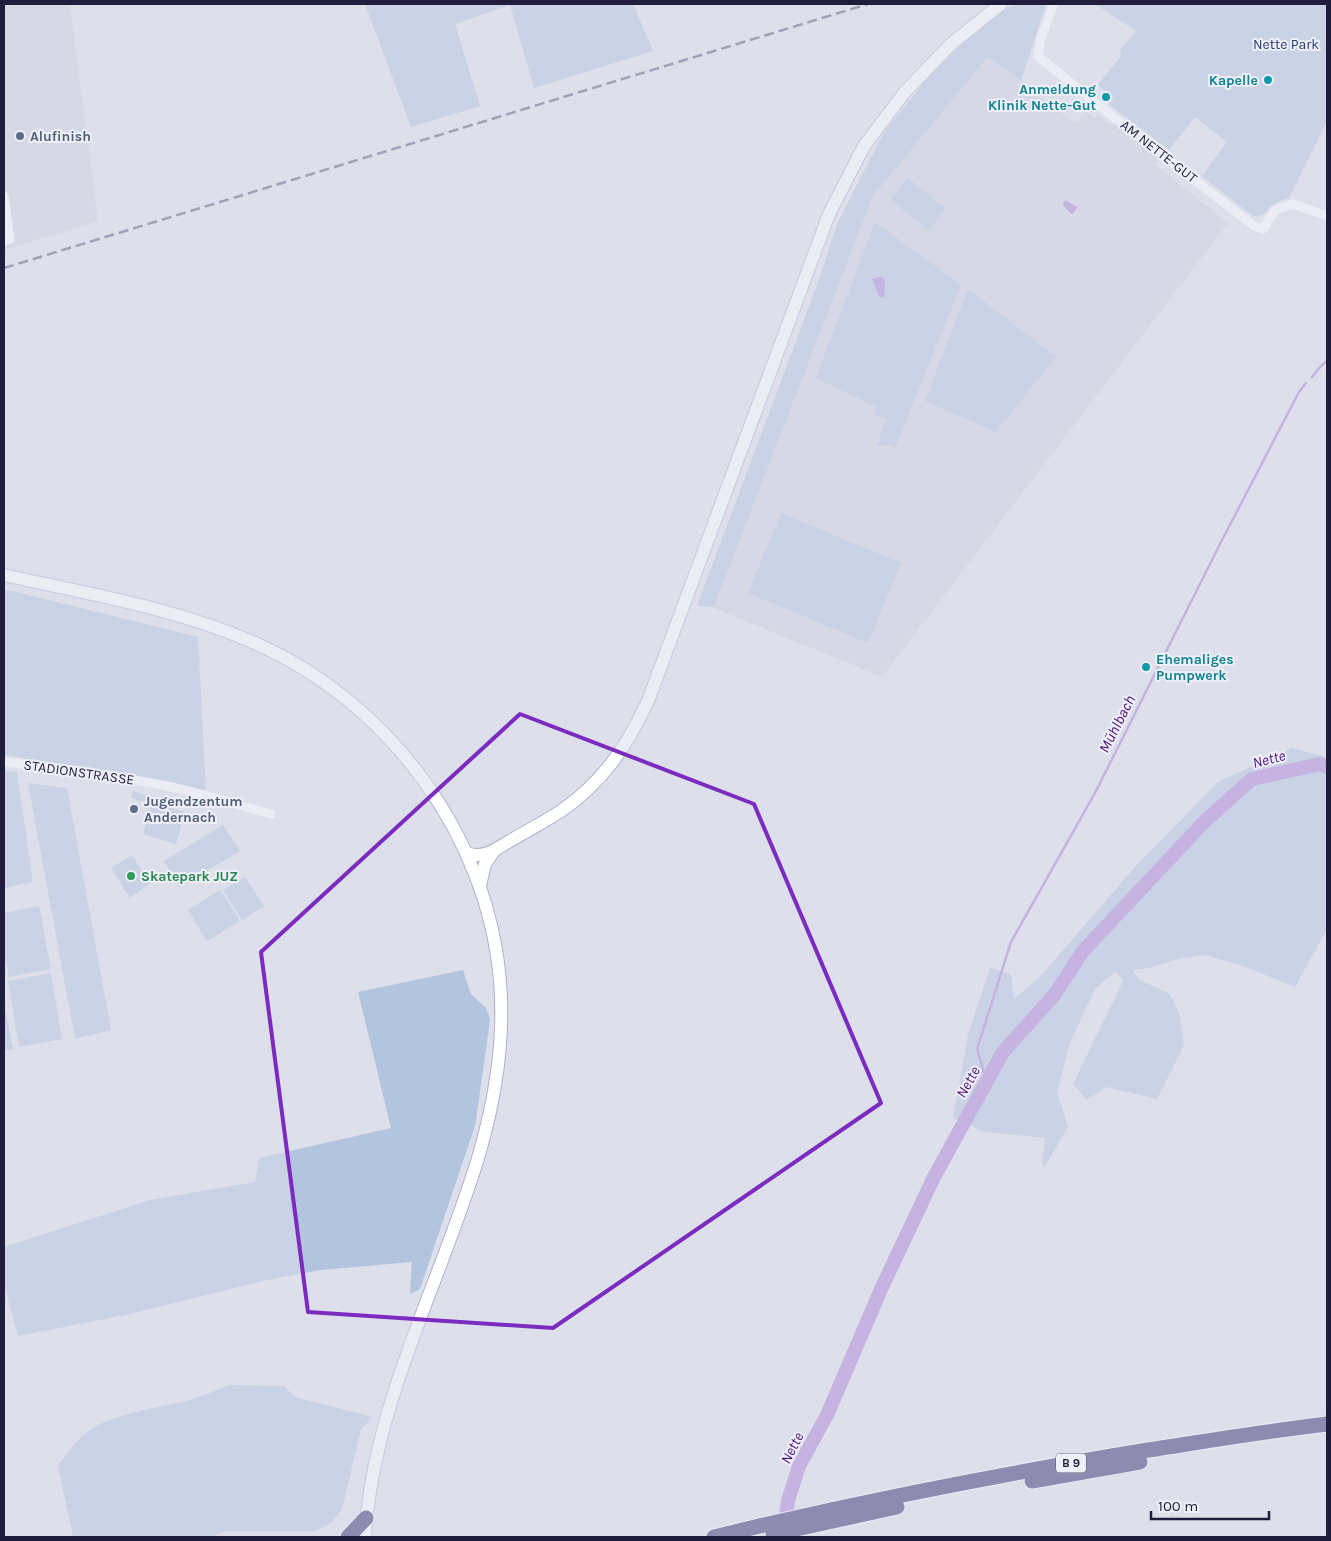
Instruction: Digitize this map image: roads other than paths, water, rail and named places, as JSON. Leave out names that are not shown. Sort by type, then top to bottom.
[{"type":"highway","name":"B 9","points":[[759,1537],[819,1518],[960,1484],[1095,1459],[1327,1424]]},
{"type":"highway","name":"B 9","points":[[714,1537],[1097,1469],[1327,1434]]},
{"type":"highway","points":[[348,1537],[366,1518]]},
{"type":"main road","points":[[466,853],[478,856],[494,851],[561,812],[587,791],[612,764],[633,733],[648,701],[829,214],[864,146],[904,93],[951,44],[1001,4]]},
{"type":"main road","points":[[4,575],[189,619],[256,644],[294,663],[348,700],[409,761],[435,796],[466,853],[480,888],[491,924],[500,978],[502,1017],[498,1066],[490,1111],[469,1185],[403,1366],[382,1430],[372,1473],[365,1537]]},
{"type":"main road","points":[[466,853],[514,838]]},
{"type":"main road","points":[[480,888],[484,864],[494,851]]},
{"type":"street","name":"AM NETTE-GUT","points":[[1054,4],[1041,38],[1038,56],[1098,105],[1254,226],[1263,229],[1275,210],[1293,204],[1327,216]]},
{"type":"street","points":[[4,196],[7,240]]},
{"type":"street","name":"STADIONSTRASSE","points":[[4,762],[133,779],[271,814]]},
{"type":"waterway","name":"Mühlbach","points":[[1312,377],[1327,361]]},
{"type":"waterway","name":"Mühlbach","points":[[987,1082],[977,1049],[1011,942],[1095,793],[1221,542],[1299,392],[1306,383]]},
{"type":"waterway","name":"Nette","points":[[784,1529],[788,1501],[799,1466],[827,1415],[882,1287],[934,1177],[1003,1052],[1055,994],[1083,951],[1205,821],[1252,779],[1320,764],[1327,767]]},
{"type":"railway","points":[[4,268],[868,4]]},
{"type":"place","name":"Kapelle","points":[[1268,80]]},
{"type":"place","name":"Anmeldung Klinik Nette-Gut","points":[[1106,97]]},
{"type":"place","name":"Alufinish","points":[[20,136]]},
{"type":"place","name":"Ehemaliges Pumpwerk","points":[[1146,667]]},
{"type":"place","name":"Jugendzentum Andernach","points":[[134,809]]},
{"type":"place","name":"Skatepark JUZ","points":[[131,876]]},
{"type":"park label","name":"Nette Park","points":[[1286,44]]}]
